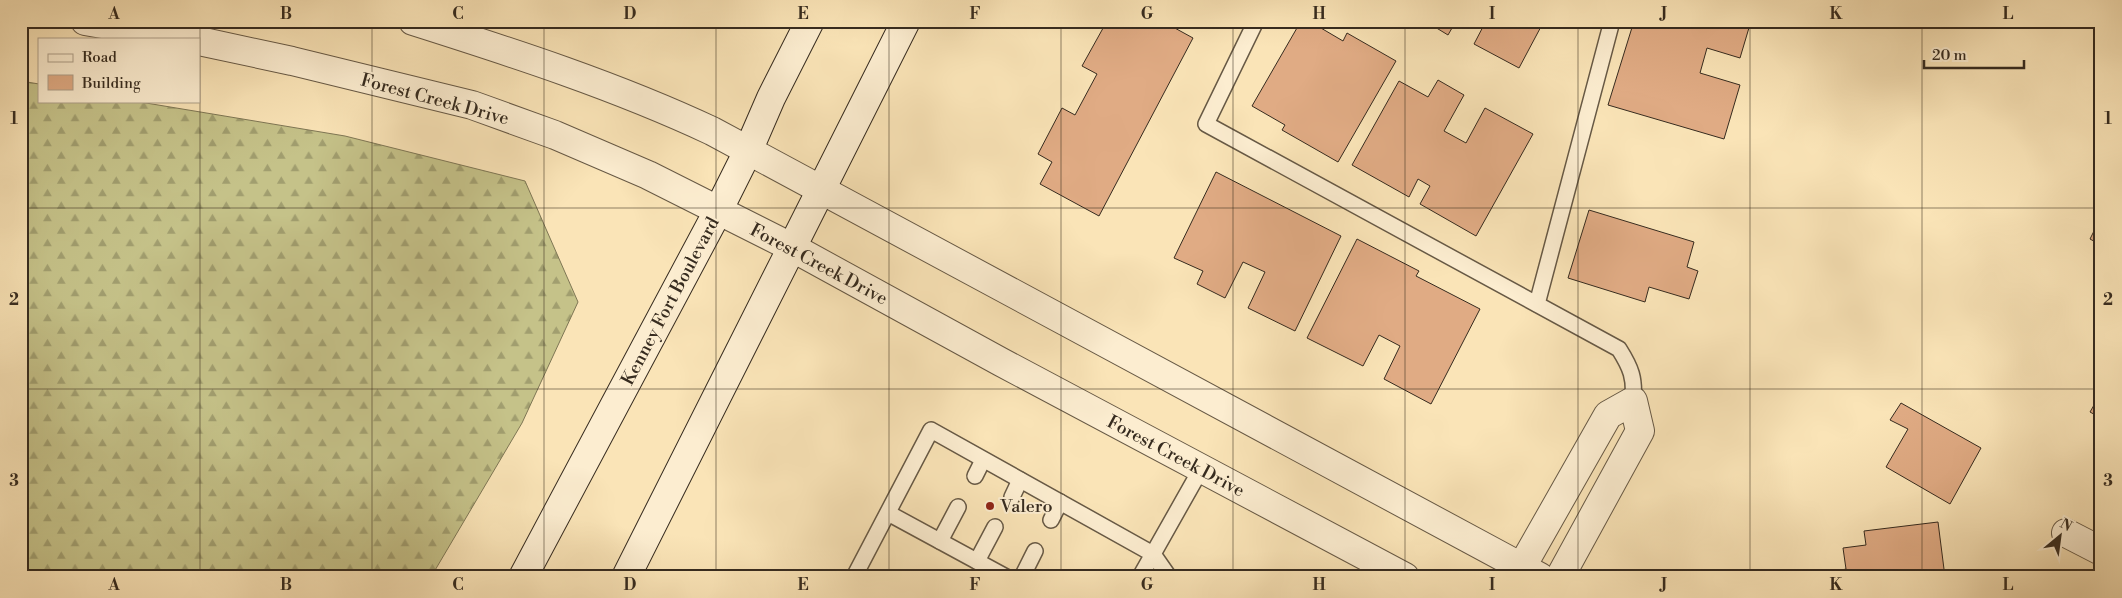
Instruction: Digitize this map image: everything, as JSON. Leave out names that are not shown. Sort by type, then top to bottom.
[{"type":"street","name":"Forest Creek Drive","points":[[85,21],[181,38]]},
{"type":"street","points":[[413,21],[523,56],[663,108],[822,189],[1526,574],[1608,415],[1634,401],[1640,431],[1560,577]]},
{"type":"street","name":"Kenney Fort Boulevard","points":[[523,577],[718,211],[748,151],[771,98],[810,21]]},
{"type":"street","points":[[626,577],[906,21]]},
{"type":"street","name":"Forest Creek Drive","points":[[200,42],[292,61],[472,105],[555,135],[648,175],[793,248],[1405,577]]},
{"type":"street","points":[[2066,533],[2101,551]]},
{"type":"lane","points":[[1256,21],[1206,124],[1619,349],[1628,364],[1635,382],[1634,401]]},
{"type":"lane","points":[[1537,304],[1612,21]]},
{"type":"lane","points":[[854,577],[931,430],[1153,554],[1169,577]]},
{"type":"lane","points":[[975,476],[983,460]]},
{"type":"lane","points":[[1140,577],[1201,469]]},
{"type":"lane","points":[[1012,498],[1020,480]]},
{"type":"lane","points":[[1051,520],[1060,502]]},
{"type":"lane","points":[[940,541],[958,507]]},
{"type":"lane","points":[[888,512],[1006,577]]},
{"type":"lane","points":[[977,561],[995,527]]},
{"type":"lane","points":[[1022,577],[1035,551]]},
{"type":"green space","points":[[21,81],[38,84],[38,102],[140,102],[345,136],[525,181],[578,302],[522,423],[431,577],[21,577]]},
{"type":"building","points":[[1107,21],[1120,28],[1124,21],[1162,21],[1193,38],[1099,216],[1040,184],[1052,162],[1038,154],[1062,108],[1075,115],[1097,74],[1082,66]]},
{"type":"building","points":[[1301,21],[1309,21],[1343,41],[1347,33],[1396,61],[1338,162],[1282,130],[1285,125],[1252,106]]},
{"type":"building","points":[[1425,21],[1456,21],[1448,35]]},
{"type":"building","points":[[1486,21],[1544,21],[1519,68],[1474,44]]},
{"type":"building","points":[[1634,21],[1751,21],[1740,58],[1707,48],[1700,73],[1740,85],[1724,139],[1608,105]]},
{"type":"building","points":[[1438,80],[1464,95],[1444,131],[1466,143],[1485,108],[1533,134],[1476,236],[1420,204],[1430,186],[1418,179],[1409,197],[1352,165],[1399,81],[1428,97]]},
{"type":"building","points":[[1216,172],[1341,236],[1295,331],[1248,308],[1265,272],[1243,262],[1225,298],[1197,284],[1203,271],[1174,258]]},
{"type":"building","points":[[1589,210],[1694,242],[1687,267],[1698,271],[1689,299],[1649,287],[1645,302],[1568,278]]},
{"type":"building","points":[[2101,217],[2101,245],[2090,239]]},
{"type":"building","points":[[1357,239],[1419,271],[1416,276],[1480,309],[1431,404],[1384,379],[1400,346],[1379,335],[1363,366],[1307,338]]},
{"type":"building","points":[[2101,393],[2101,418],[2090,412]]},
{"type":"building","points":[[1901,403],[1981,448],[1950,504],[1886,467],[1908,429],[1890,420]]},
{"type":"building","points":[[1938,522],[1945,577],[1843,577],[1842,570],[1846,569],[1843,548],[1866,545],[1864,531]]},
{"type":"place","name":"Valero","points":[[990,506]]}]
